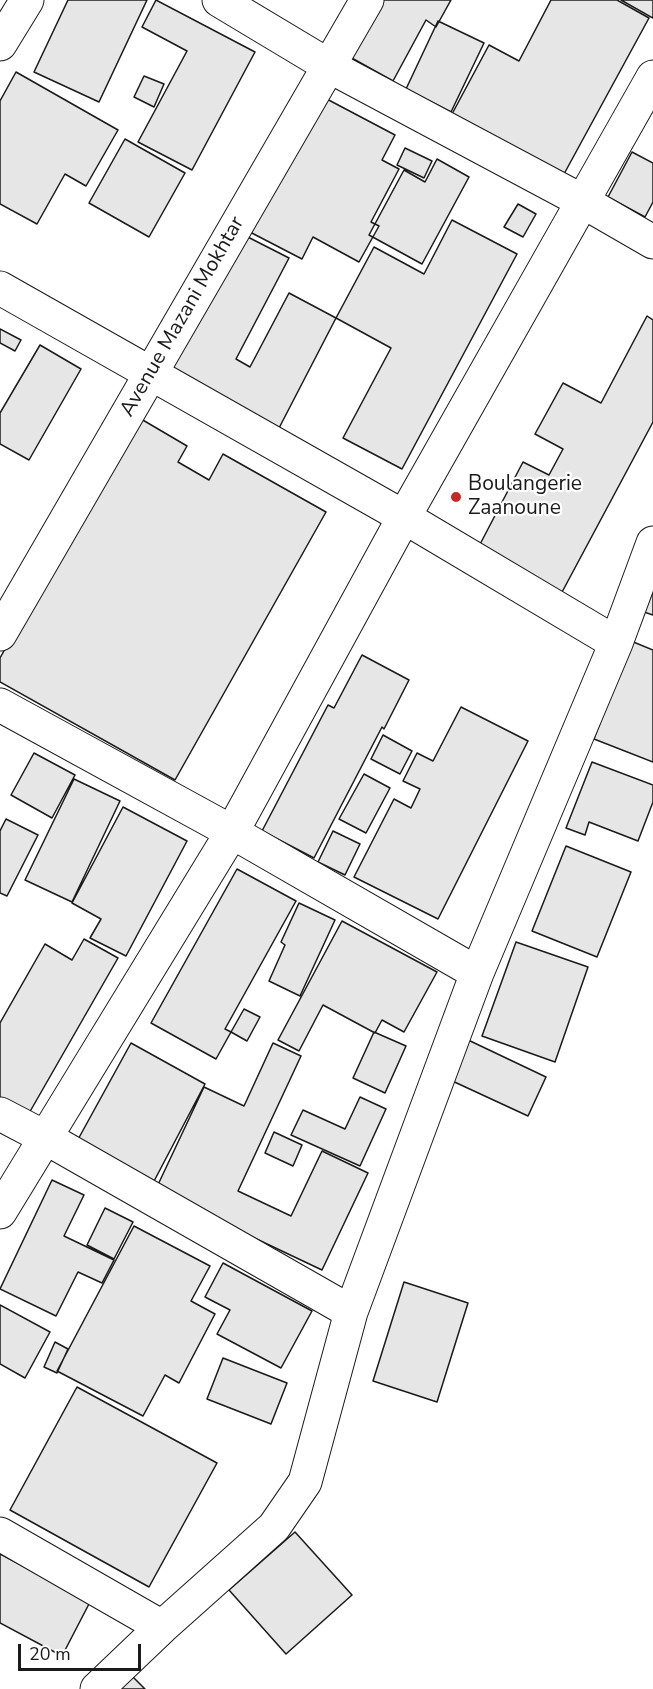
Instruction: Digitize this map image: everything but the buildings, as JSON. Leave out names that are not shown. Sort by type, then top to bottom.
[{"type":"street","points":[[0,44],[27,0]]},
{"type":"street","points":[[219,0],[329,66],[582,201],[653,242]]},
{"type":"street","name":"Avenue Mazani Mokhtar","points":[[0,634],[367,0]]},
{"type":"street","points":[[0,1212],[232,832],[404,517],[653,77]]},
{"type":"street","points":[[0,288],[404,517],[615,643]]},
{"type":"street","points":[[97,1689],[162,1627],[274,1527],[304,1482],[351,1312],[477,973],[615,643],[653,543]]},
{"type":"street","points":[[0,705],[232,832],[477,973]]},
{"type":"street","points":[[0,1114],[351,1312]]},
{"type":"street","points":[[0,1534],[162,1627]]},
{"type":"place","name":"Boulangerie Zaanoune","points":[[456,497]]}]
